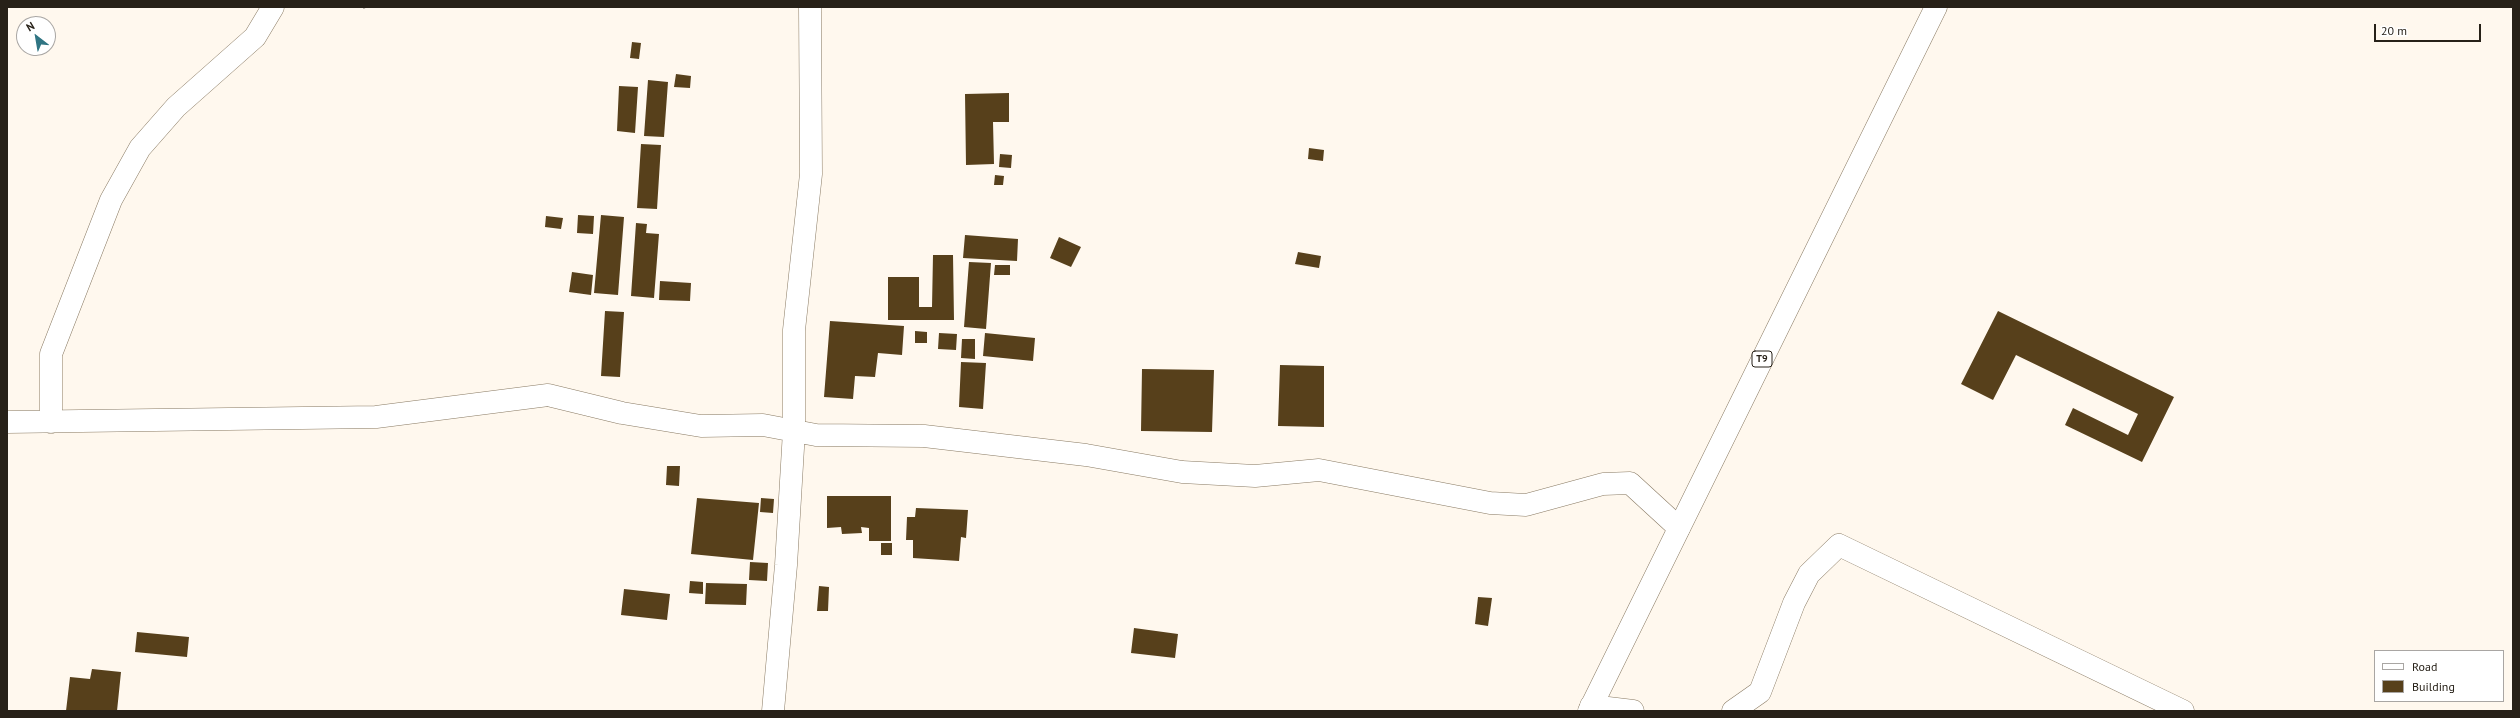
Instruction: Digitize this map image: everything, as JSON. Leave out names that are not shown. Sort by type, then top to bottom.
[{"type":"main road","points":[[51,422],[51,354],[111,200],[140,148],[176,107],[255,37],[273,7]]},
{"type":"main road","points":[[773,711],[794,431],[794,330],[811,174],[810,7]]},
{"type":"main road","name":"T9","points":[[1590,709],[1936,7]]},
{"type":"main road","points":[[7,422],[376,417],[548,394],[622,413],[701,426],[764,425],[816,435],[924,436],[1086,455],[1182,472],[1255,476],[1319,470],[1490,503],[1526,505],[1602,484],[1630,483],[1679,528]]},
{"type":"main road","points":[[1733,711],[1760,692],[1794,603],[1809,574],[1839,545],[2184,711]]},
{"type":"main road","points":[[1590,709],[1633,711]]},
{"type":"building","points":[[632,42],[641,43],[639,59],[630,58]]},
{"type":"building","points":[[676,74],[691,76],[690,88],[674,87]]},
{"type":"building","points":[[648,80],[668,82],[664,137],[644,136]]},
{"type":"building","points":[[619,86],[638,87],[635,133],[617,131]]},
{"type":"building","points":[[1009,93],[1009,122],[993,122],[994,164],[966,165],[965,94]]},
{"type":"building","points":[[641,144],[661,145],[657,209],[637,208]]},
{"type":"building","points":[[1309,148],[1324,150],[1323,161],[1308,159]]},
{"type":"building","points":[[1000,154],[1012,155],[1011,168],[999,167]]},
{"type":"building","points":[[995,175],[1004,176],[1003,185],[994,185]]},
{"type":"building","points":[[578,215],[594,216],[593,234],[577,233]]},
{"type":"building","points":[[601,215],[624,217],[618,295],[594,293]]},
{"type":"building","points":[[546,216],[563,218],[561,229],[545,227]]},
{"type":"building","points":[[636,223],[647,224],[646,233],[659,234],[654,298],[631,296]]},
{"type":"building","points":[[965,235],[1018,239],[1017,261],[963,258]]},
{"type":"building","points":[[1059,237],[1081,247],[1071,267],[1050,258]]},
{"type":"building","points":[[1298,252],[1321,256],[1319,268],[1295,264]]},
{"type":"building","points":[[933,255],[953,255],[954,320],[888,320],[888,277],[919,277],[919,307],[932,307]]},
{"type":"building","points":[[969,262],[991,263],[986,329],[964,327]]},
{"type":"building","points":[[995,265],[1010,265],[1010,275],[994,275]]},
{"type":"building","points":[[572,272],[593,275],[591,295],[569,292]]},
{"type":"building","points":[[660,281],[691,283],[690,301],[659,300]]},
{"type":"building","points":[[605,311],[624,312],[620,377],[601,376]]},
{"type":"building","points":[[1998,311],[2174,397],[2142,462],[2065,425],[2073,408],[2128,435],[2138,414],[2016,355],[1993,400],[1961,384]]},
{"type":"building","points":[[830,321],[904,326],[902,355],[878,353],[875,377],[855,376],[853,399],[824,397]]},
{"type":"building","points":[[915,331],[927,332],[927,343],[915,343]]},
{"type":"building","points":[[939,333],[957,334],[956,350],[938,349]]},
{"type":"building","points":[[985,333],[1035,338],[1033,361],[983,356]]},
{"type":"building","points":[[962,339],[975,339],[975,359],[961,358]]},
{"type":"building","points":[[961,362],[986,363],[983,409],[959,407]]},
{"type":"building","points":[[1280,365],[1324,366],[1324,427],[1278,426]]},
{"type":"building","points":[[1142,369],[1214,370],[1212,432],[1141,431]]},
{"type":"building","points":[[667,466],[680,466],[679,486],[666,485]]},
{"type":"building","points":[[827,496],[891,496],[891,541],[869,541],[869,528],[861,527],[862,533],[842,534],[841,527],[827,528]]},
{"type":"building","points":[[697,498],[759,503],[753,560],[691,554]]},
{"type":"building","points":[[761,498],[774,499],[773,513],[760,512]]},
{"type":"building","points":[[916,508],[968,510],[966,538],[961,537],[959,561],[913,558],[913,540],[906,540],[907,517],[915,517]]},
{"type":"building","points":[[881,543],[892,543],[892,555],[881,555]]},
{"type":"building","points":[[750,562],[768,563],[767,581],[749,580]]},
{"type":"building","points":[[690,581],[703,582],[703,594],[689,593]]},
{"type":"building","points":[[706,583],[747,584],[746,605],[705,604]]},
{"type":"building","points":[[819,586],[829,587],[828,611],[817,611]]},
{"type":"building","points":[[624,589],[670,594],[667,620],[621,615]]},
{"type":"building","points":[[1478,597],[1492,598],[1488,626],[1475,624]]},
{"type":"building","points":[[1134,628],[1178,634],[1175,658],[1131,653]]},
{"type":"building","points":[[137,632],[189,637],[187,657],[135,652]]},
{"type":"building","points":[[92,669],[121,672],[117,711],[66,711],[70,677],[90,679]]}]
